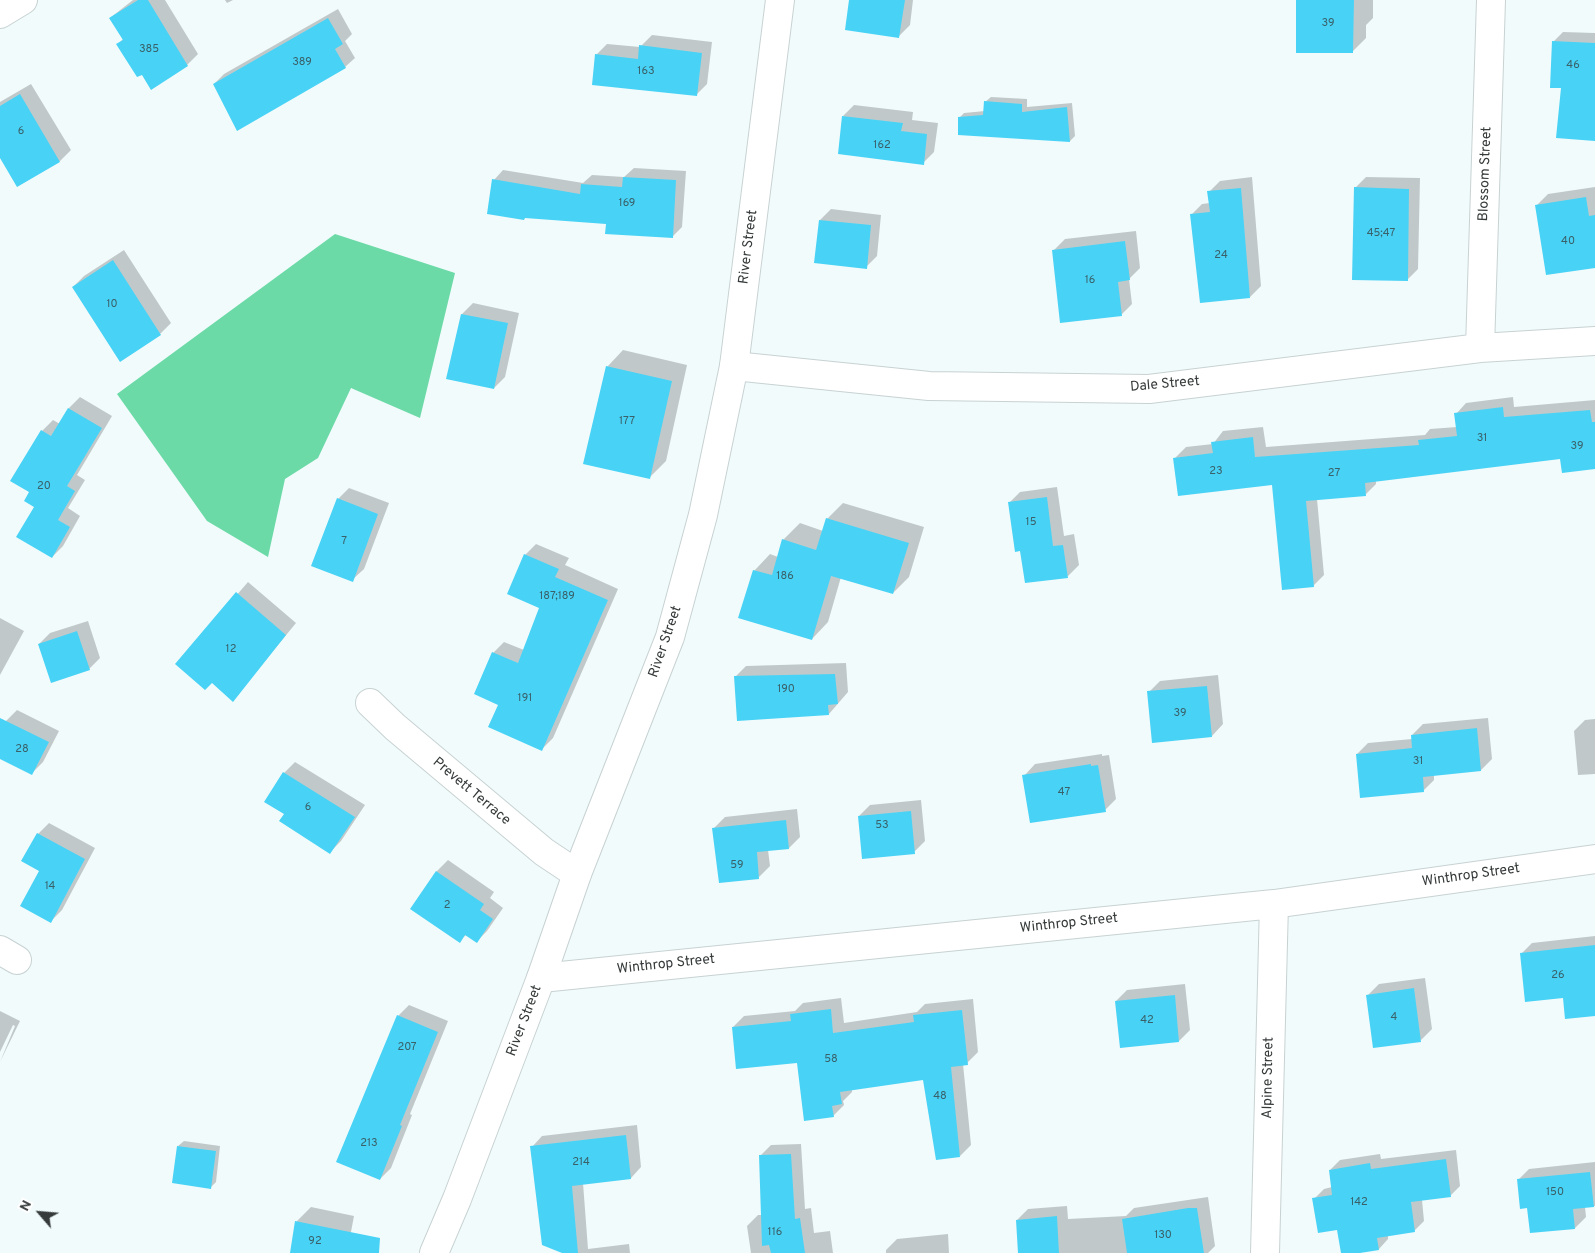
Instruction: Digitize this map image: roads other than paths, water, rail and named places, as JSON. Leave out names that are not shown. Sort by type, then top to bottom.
[{"type":"street","points":[[0,14],[23,0]]},
{"type":"street","name":"River Street","points":[[434,1253],[457,1199],[541,978],[578,874],[670,637],[703,515],[734,366],[780,0]]},
{"type":"street","name":"Blossom Street","points":[[1480,348],[1491,0]]},
{"type":"street","name":"Dale Street","points":[[734,366],[929,386],[1150,388],[1480,348],[1595,341]]},
{"type":"street","name":"Prevett Terrace","points":[[370,702],[395,727],[537,846],[578,874]]},
{"type":"street","name":"Winthrop Street","points":[[541,978],[1274,904],[1595,859]]},
{"type":"street","name":"Alpine Street","points":[[1265,1253],[1274,904]]}]
